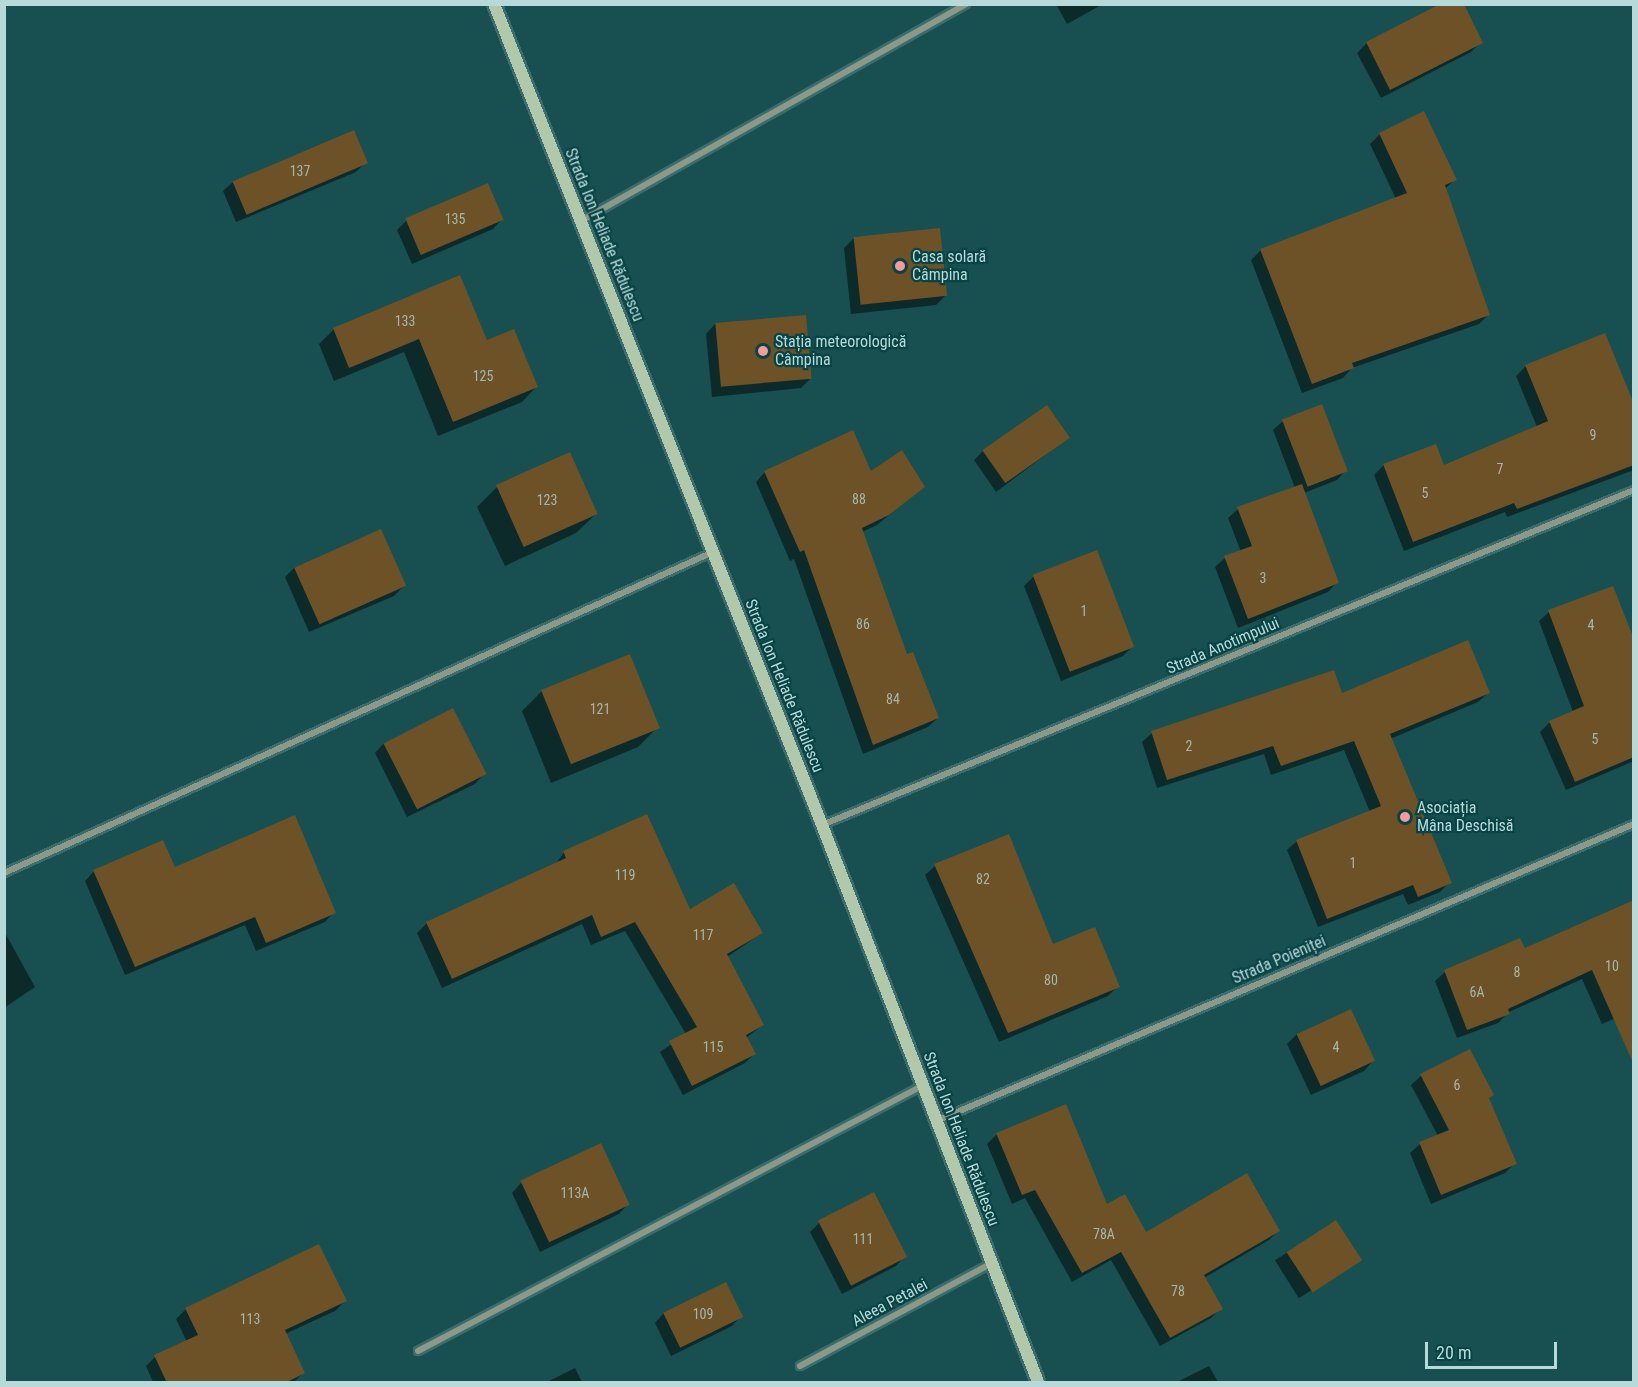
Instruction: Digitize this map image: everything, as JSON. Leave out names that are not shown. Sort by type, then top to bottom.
[{"type":"street","name":"Strada Ion Heliade Rădulescu","points":[[494,4],[822,825],[1037,1382]]},
{"type":"street","points":[[581,221],[966,4]]},
{"type":"street","name":"Strada Anotimpului","points":[[822,825],[1634,490]]},
{"type":"street","points":[[4,873],[713,552]]},
{"type":"street","name":"Strada Poieniței","points":[[935,1121],[1634,824]]},
{"type":"street","points":[[418,1351],[922,1086]]},
{"type":"street","name":"Aleea Petalei","points":[[800,1366],[992,1263]]},
{"type":"building","points":[[1440,4],[1464,4],[1483,43],[1390,90],[1366,42]]},
{"type":"building","points":[[1424,111],[1457,180],[1445,185],[1490,315],[1352,363],[1354,368],[1312,384],[1260,249],[1407,193],[1379,133]]},
{"type":"building","points":[[354,130],[368,163],[247,215],[232,182]]},
{"type":"building","points":[[488,183],[504,220],[421,255],[405,218]]},
{"type":"building","name":"Casa solară Câmpina","points":[[940,228],[947,296],[861,305],[853,237]]},
{"type":"building","points":[[460,275],[487,340],[514,329],[538,387],[453,422],[419,339],[349,368],[333,328]]},
{"type":"building","name":"Stația meteorologică Câmpina","points":[[806,315],[812,379],[721,387],[715,323]]},
{"type":"building","points":[[1605,333],[1634,404],[1634,465],[1517,509],[1514,503],[1413,542],[1383,464],[1436,444],[1444,465],[1548,421],[1525,365]]},
{"type":"building","points":[[1322,404],[1348,471],[1308,487],[1282,419]]},
{"type":"building","points":[[1047,405],[1070,438],[1005,483],[982,450]]},
{"type":"building","points":[[853,430],[871,471],[902,450],[925,487],[889,515],[862,528],[907,654],[913,652],[939,718],[873,745],[804,550],[800,552],[764,471]]},
{"type":"building","points":[[570,452],[598,514],[524,547],[496,485]]},
{"type":"building","points":[[1302,484],[1339,583],[1248,619],[1224,556],[1252,546],[1237,507]]},
{"type":"building","points":[[381,529],[406,586],[319,624],[294,568]]},
{"type":"building","points":[[1097,550],[1134,647],[1070,672],[1033,575]]},
{"type":"building","points":[[1613,586],[1634,639],[1634,757],[1575,782],[1549,721],[1584,706],[1548,610]]},
{"type":"building","points":[[1468,640],[1490,693],[1390,734],[1452,883],[1418,897],[1413,885],[1327,919],[1296,840],[1381,806],[1354,741],[1281,766],[1273,746],[1167,780],[1151,731],[1334,670],[1342,693]]},
{"type":"building","points":[[630,654],[660,728],[571,764],[541,690]]},
{"type":"building","points":[[453,708],[487,774],[417,809],[384,743]]},
{"type":"building","points":[[647,814],[690,909],[734,883],[763,933],[727,954],[764,1025],[746,1035],[756,1054],[692,1086],[669,1041],[697,1027],[635,922],[601,937],[592,915],[452,979],[426,922],[566,858],[563,851]]},
{"type":"building","points":[[295,815],[336,913],[266,943],[255,917],[135,967],[93,870],[163,840],[175,867]]},
{"type":"building","points":[[1009,834],[1053,944],[1095,927],[1120,987],[1008,1033],[934,864]]},
{"type":"building","points":[[1634,900],[1634,1065],[1592,970],[1508,1009],[1510,1014],[1467,1030],[1444,970],[1520,938],[1525,948]]},
{"type":"building","points":[[1351,1009],[1375,1061],[1321,1086],[1297,1034]]},
{"type":"building","points":[[1470,1049],[1494,1095],[1489,1098],[1517,1164],[1441,1195],[1419,1142],[1449,1130],[1420,1074]]},
{"type":"building","points":[[1066,1104],[1107,1204],[1125,1194],[1146,1232],[1247,1173],[1280,1231],[1204,1275],[1223,1309],[1170,1338],[1121,1252],[1082,1273],[1035,1190],[1022,1195],[996,1133]]},
{"type":"building","points":[[601,1143],[630,1205],[549,1242],[520,1181]]},
{"type":"building","points":[[874,1192],[907,1257],[851,1286],[818,1221]]},
{"type":"building","points":[[1336,1220],[1362,1260],[1313,1292],[1287,1252]]},
{"type":"building","points":[[319,1244],[347,1301],[285,1330],[305,1373],[285,1383],[167,1383],[154,1355],[198,1335],[185,1308]]},
{"type":"building","points":[[726,1282],[743,1317],[680,1348],[663,1313]]},
{"type":"place","name":"Casa solară Câmpina","points":[[900,266]]},
{"type":"place","name":"Stația meteorologică Câmpina","points":[[763,351]]},
{"type":"place","name":"Asociația Mâna Deschisă","points":[[1405,817]]}]
